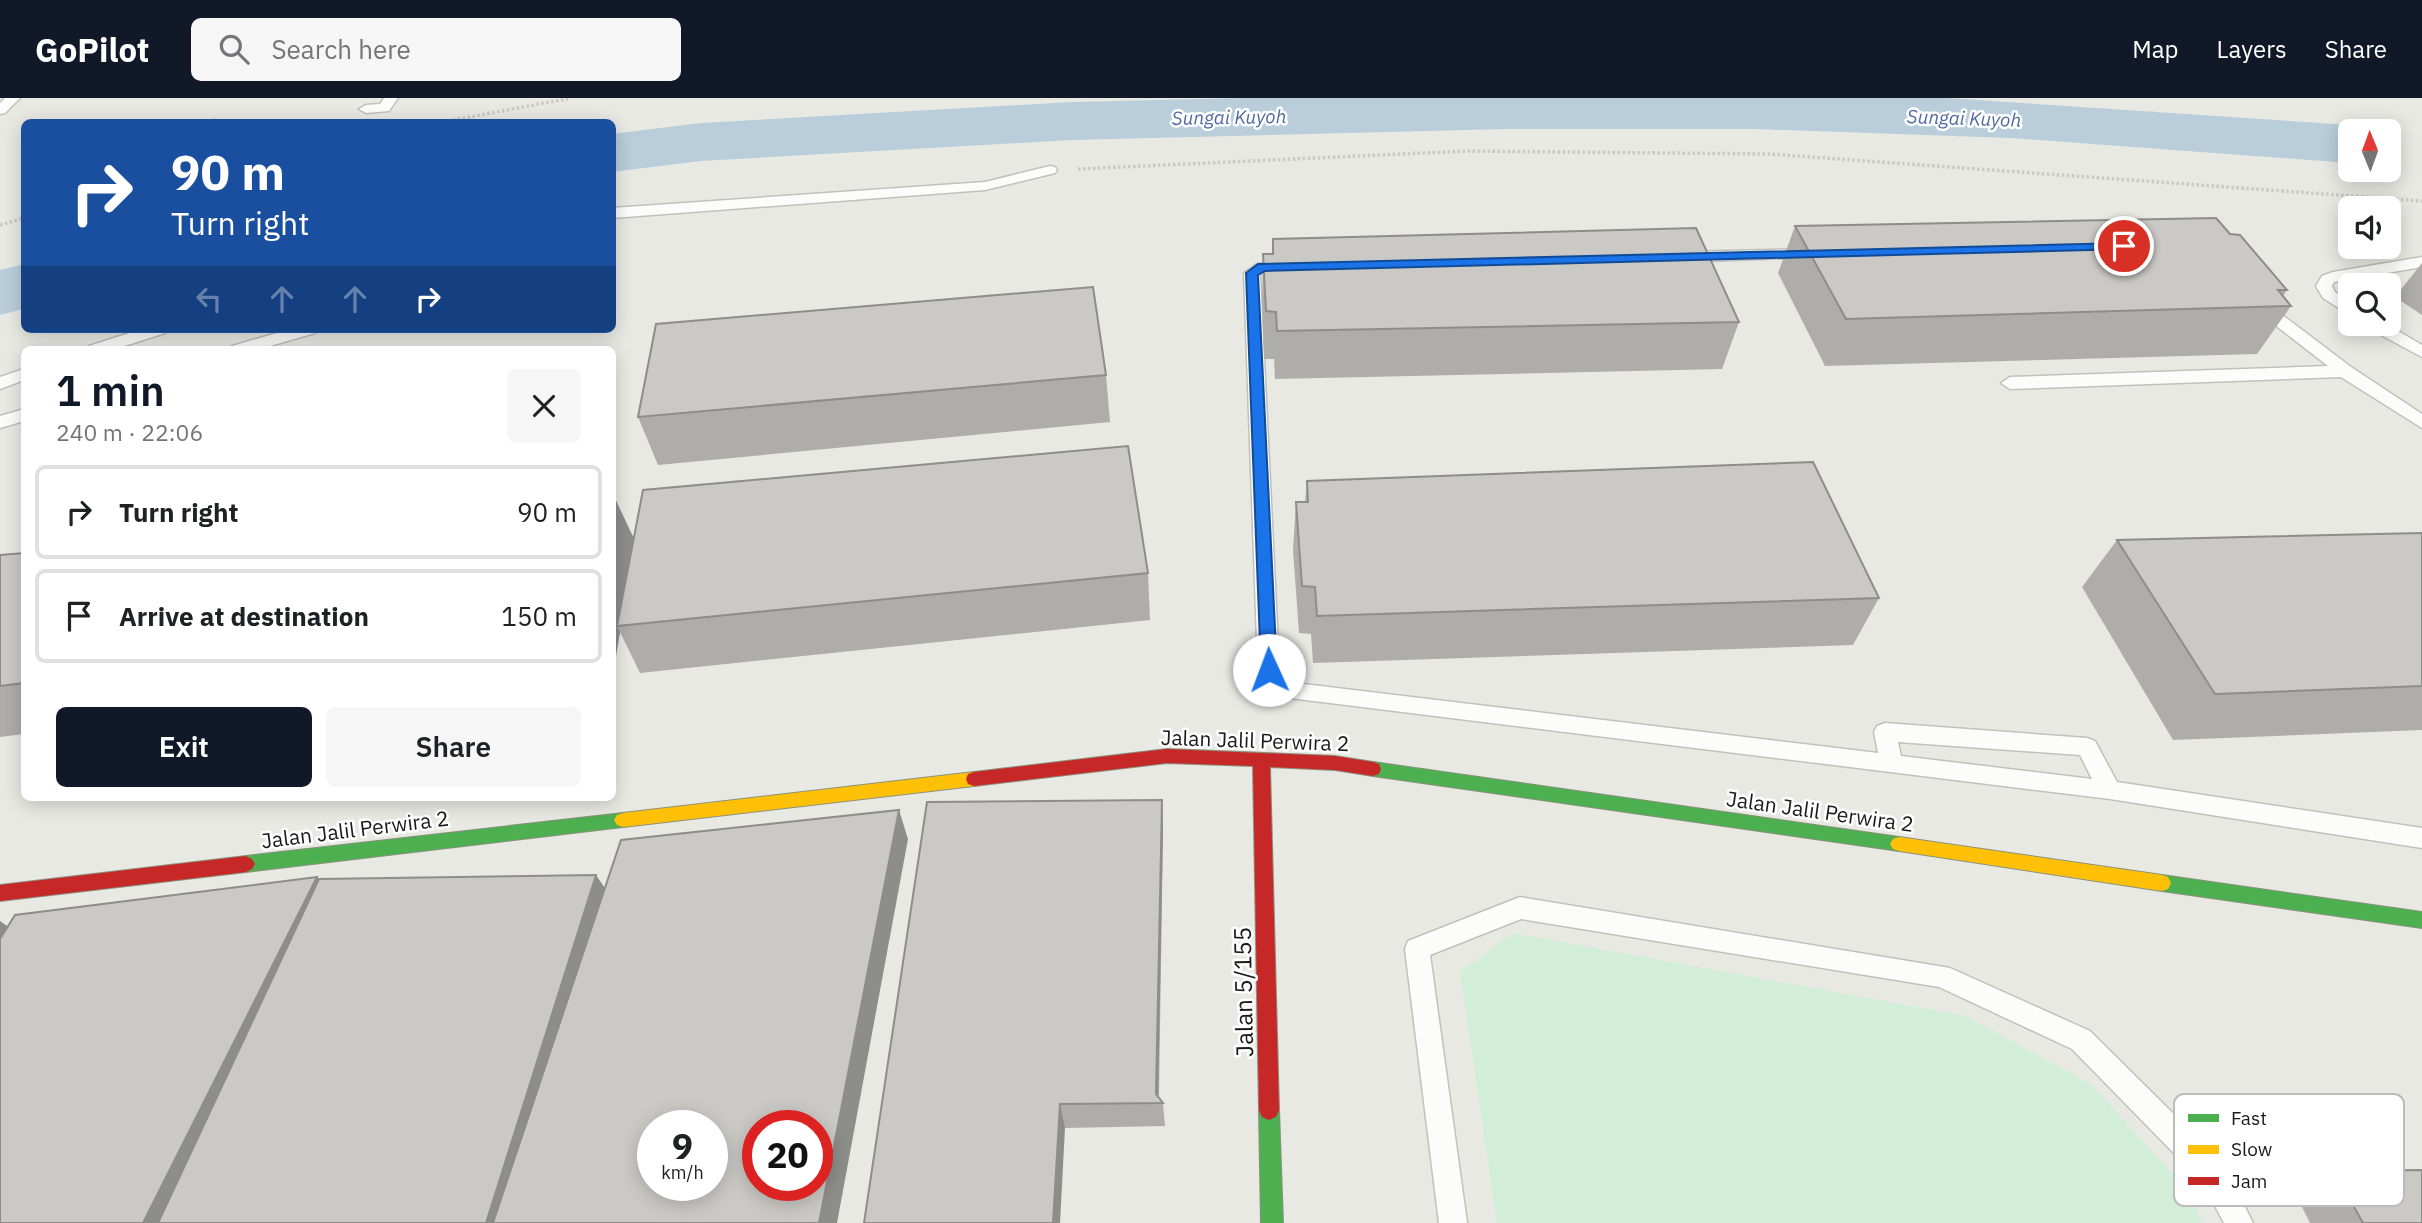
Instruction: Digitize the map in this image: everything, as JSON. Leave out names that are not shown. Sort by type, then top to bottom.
[{"type":"street","name":"Jalan Jalil Perwira 2","points":[[0,893],[1167,755],[1335,763],[2422,920]]},
{"type":"street","name":"Jalan 5/155","points":[[1261,760],[1272,1223]]},
{"type":"lane","points":[[0,110],[13,98]]},
{"type":"lane","points":[[366,108],[384,108],[391,98]]},
{"type":"lane","points":[[616,213],[985,186],[1050,170]]},
{"type":"lane","points":[[1667,257],[1833,253]]},
{"type":"lane","points":[[2352,273],[2422,262]]},
{"type":"lane","points":[[1304,266],[1263,267],[1252,273],[1269,670],[1289,691],[2110,790],[2422,838]]},
{"type":"lane","points":[[2338,275],[2328,279],[2324,286],[2329,295],[2338,301]]},
{"type":"lane","points":[[2248,297],[2346,372],[2422,422]]},
{"type":"lane","points":[[106,346],[147,333]]},
{"type":"lane","points":[[252,346],[295,333]]},
{"type":"lane","points":[[2395,336],[2422,352]]},
{"type":"lane","points":[[2010,383],[2346,372]]},
{"type":"lane","points":[[0,383],[21,375]]},
{"type":"lane","points":[[0,422],[21,416]]},
{"type":"lane","points":[[1891,763],[1885,732],[2087,747],[2110,790]]},
{"type":"lane","points":[[1453,1223],[1417,950],[1520,908],[1941,976],[2081,1040],[2174,1134]]},
{"type":"lane","points":[[2230,1206],[2239,1223]]},
{"type":"path","points":[[459,119],[571,98]]},
{"type":"path","points":[[1050,170],[1467,151],[1769,154],[2422,201]]},
{"type":"path","points":[[0,225],[21,219]]},
{"type":"green space","points":[[1513,933],[1966,1016],[2092,1085],[2174,1176],[2174,1206],[2195,1206],[2203,1223],[1497,1223],[1460,972]]},
{"type":"building","points":[[2216,218],[2230,234],[2240,235],[2287,290],[2278,290],[2291,306],[1846,319],[1795,226]]},
{"type":"building","points":[[1696,228],[1739,322],[1277,331],[1276,312],[1266,311],[1263,254],[1273,254],[1273,239]]},
{"type":"building","points":[[1093,287],[1106,375],[638,417],[656,324]]},
{"type":"building","points":[[1128,446],[1148,573],[617,626],[643,490]]},
{"type":"building","points":[[1813,462],[1879,598],[1317,616],[1315,587],[1302,586],[1296,502],[1308,502],[1307,481]]},
{"type":"building","points":[[2422,533],[2422,686],[2215,694],[2117,540]]},
{"type":"building","points":[[21,553],[21,683],[0,686],[0,555]]},
{"type":"building","points":[[1162,800],[1156,1094],[1163,1103],[1060,1104],[1053,1223],[864,1223],[927,802]]},
{"type":"building","points":[[899,810],[833,1151],[833,1110],[742,1110],[742,1201],[823,1201],[819,1223],[493,1223],[621,840]]},
{"type":"building","points":[[596,875],[486,1223],[158,1223],[319,879]]},
{"type":"building","points":[[317,877],[143,1223],[0,1223],[0,939],[15,915]]},
{"type":"building","points":[[2404,1170],[2422,1170],[2422,1223],[2363,1223],[2354,1206],[2404,1206]]},
{"type":"waterway","name":"Sungai Kuyoh","points":[[616,153],[701,142],[1073,121],[1506,110],[1755,110],[2010,119],[2338,143]]},
{"type":"waterway","name":"Sungai Kuyoh","points":[[0,293],[21,287]]},
{"type":"traffic: fast","points":[[1373,769],[1899,844]]},
{"type":"traffic: fast","points":[[246,864],[623,820]]},
{"type":"traffic: fast","points":[[2162,883],[2422,920]]},
{"type":"traffic: fast","points":[[1269,1110],[1272,1223]]},
{"type":"traffic: slow","points":[[623,820],[974,779]]},
{"type":"traffic: slow","points":[[1899,844],[2162,883]]},
{"type":"traffic: jam","points":[[974,779],[1167,756],[1335,763],[1373,769]]},
{"type":"traffic: jam","points":[[1261,760],[1269,1110]]},
{"type":"traffic: jam","points":[[0,893],[246,864]]},
{"type":"route","points":[[1269,670],[1252,273],[1263,267],[2124,246]]}]
